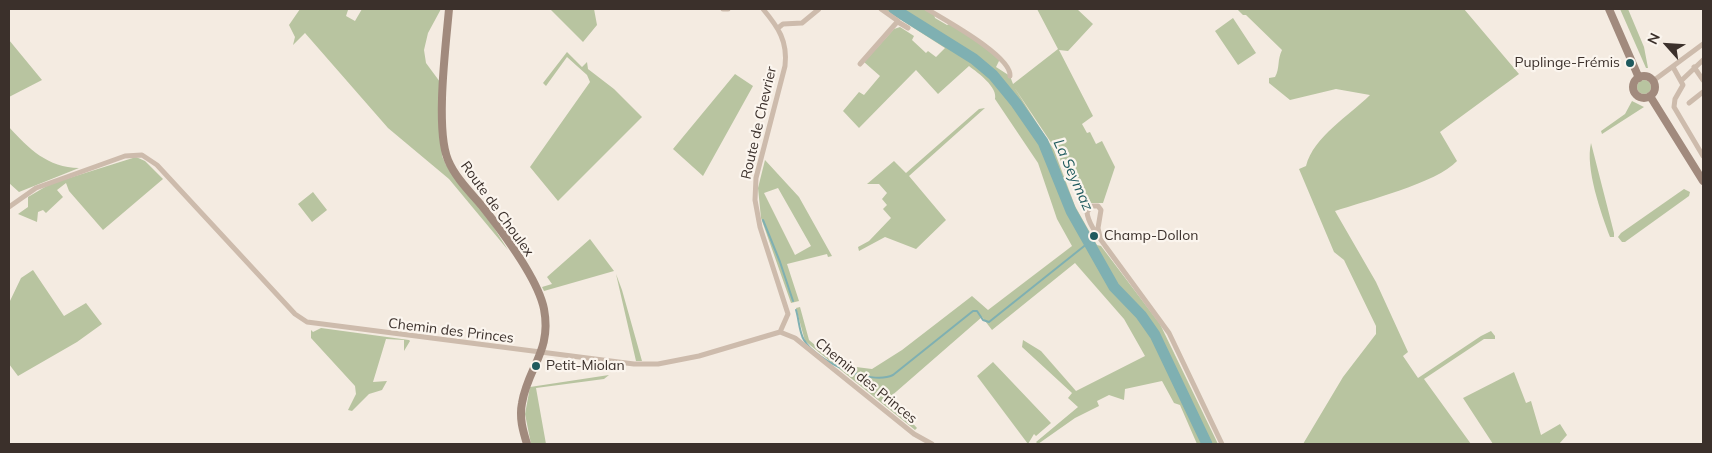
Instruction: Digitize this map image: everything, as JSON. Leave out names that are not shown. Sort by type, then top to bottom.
[{"type":"street","name":"Route de Choulex","points":[[449,9],[443,102],[446,156],[453,170],[496,224],[536,287],[543,302],[546,320],[542,354],[526,388],[522,402],[521,422],[527,444]]},
{"type":"street","points":[[723,9],[728,9]]},
{"type":"street","name":"Route de Chevrier","points":[[763,9],[783,37],[786,55],[756,178],[754,200],[760,228],[788,314],[780,332]]},
{"type":"street","points":[[778,28],[783,24],[802,23],[819,9]]},
{"type":"street","points":[[881,9],[898,19],[898,22],[908,28]]},
{"type":"street","points":[[927,9],[989,50],[1007,66],[1010,76]]},
{"type":"street","points":[[1609,9],[1640,78]]},
{"type":"street","points":[[860,64],[898,22]]},
{"type":"street","points":[[1653,81],[1703,44]]},
{"type":"street","points":[[1682,80],[1690,75],[1694,67],[1703,60]]},
{"type":"street","points":[[1673,67],[1682,80],[1682,88],[1675,99],[1674,107],[1703,156]]},
{"type":"street","points":[[1694,67],[1703,80]]},
{"type":"street","points":[[1647,77],[1653,81],[1654,89],[1650,96],[1643,98],[1635,93],[1634,83],[1640,78],[1647,77]]},
{"type":"street","points":[[1689,103],[1703,92]]},
{"type":"street","points":[[1650,96],[1703,181]]},
{"type":"street","name":"Chemin des Princes","points":[[9,207],[36,188],[58,179],[131,154],[142,154],[157,165],[295,314],[307,322],[624,364],[649,364],[699,356],[780,332],[794,338],[907,428],[932,444]]},
{"type":"street","points":[[1100,237],[1098,228],[1102,214],[1098,206],[1092,206],[1087,212],[1088,218],[1100,237],[1169,333],[1222,444]]},
{"type":"green space","points":[[300,9],[346,9],[348,10],[346,16],[355,21],[362,9],[441,9],[428,33],[424,50],[426,63],[440,82],[442,156],[446,165],[491,223],[508,250],[449,179],[388,128],[305,33],[293,45],[295,37],[289,25]]},
{"type":"green space","points":[[550,9],[594,9],[597,25],[583,42]]},
{"type":"green space","points":[[884,9],[927,9],[934,13],[935,18],[947,25],[951,23],[1000,59],[996,67],[1010,76],[1013,84],[1058,49],[1037,9],[1077,9],[1093,24],[1068,51],[1059,50],[1093,116],[1082,124],[1087,133],[1090,132],[1096,144],[1102,141],[1115,167],[1103,203],[1091,203],[1083,212],[1056,150],[1014,87],[1054,150],[1075,206],[1097,245],[1101,246],[1160,324],[1218,444],[1197,444],[1180,405],[1174,403],[1162,381],[1125,389],[1124,400],[1109,395],[1097,401],[1099,406],[1075,418],[1038,444],[1036,442],[1078,407],[1068,398],[1072,393],[1022,347],[1023,340],[1041,351],[1076,391],[1145,356],[1124,319],[1075,263],[992,330],[982,317],[889,398],[917,428],[915,430],[805,341],[796,308],[800,307],[809,340],[835,362],[848,366],[872,369],[902,350],[972,296],[988,310],[1072,246],[1057,219],[1038,163],[995,99],[995,94],[990,85],[969,66],[938,94],[916,70],[859,128],[843,111],[859,92],[864,95],[880,76],[864,62],[894,29],[900,27],[914,36],[912,40],[926,53],[928,51],[936,57],[945,48]]},
{"type":"green space","points":[[1237,9],[1464,9],[1519,74],[1440,132],[1457,161],[1447,169],[1418,184],[1335,211],[1376,282],[1408,352],[1403,356],[1418,378],[1481,336],[1491,331],[1495,336],[1495,339],[1484,339],[1424,379],[1471,444],[1303,444],[1343,377],[1376,334],[1376,326],[1344,260],[1334,252],[1299,169],[1306,166],[1316,145],[1324,136],[1370,95],[1336,89],[1290,100],[1269,83],[1269,78],[1275,77],[1277,74],[1282,50],[1246,15],[1243,15]]},
{"type":"green space","points":[[1620,9],[1628,9],[1644,47],[1648,68],[1646,68]]},
{"type":"green space","points":[[1233,18],[1256,53],[1238,65],[1215,31]]},
{"type":"green space","points":[[9,40],[42,80],[9,97]]},
{"type":"green space","points":[[567,52],[582,67],[587,62],[588,69],[614,89],[642,117],[558,201],[530,167],[590,82],[587,75],[567,57],[546,86],[543,83]]},
{"type":"green space","points":[[735,74],[753,86],[703,176],[673,149]]},
{"type":"green space","points":[[1641,80],[1647,80],[1651,87],[1647,94],[1641,94],[1637,90],[1637,84]]},
{"type":"green space","points":[[1632,101],[1644,107],[1602,134],[1601,131],[1625,114]]},
{"type":"green space","points":[[985,108],[909,176],[946,220],[916,249],[885,237],[859,251],[858,247],[869,241],[891,218],[883,209],[887,205],[882,199],[887,193],[879,184],[867,184],[894,161],[906,173],[979,109]]},
{"type":"green space","points":[[9,127],[31,149],[48,161],[58,165],[79,168],[19,192],[9,183]]},
{"type":"green space","points":[[1591,143],[1614,237],[1610,237],[1595,190],[1590,165]]},
{"type":"green space","points":[[136,157],[145,161],[163,179],[103,230],[69,191],[66,183],[57,190],[63,197],[46,213],[43,210],[38,212],[37,222],[18,214],[28,207],[28,197],[50,184]]},
{"type":"green space","points":[[765,160],[799,197],[832,256],[828,257],[827,254],[787,264],[799,301],[791,303],[761,218],[758,188]],"holes":[[[778,188],[811,246],[795,255],[764,193]]]},
{"type":"green space","points":[[1684,189],[1690,192],[1689,196],[1625,242],[1622,242],[1618,237],[1621,233]]},
{"type":"green space","points":[[313,192],[327,210],[312,222],[298,204]]},
{"type":"green space","points":[[590,239],[614,271],[544,291],[542,287],[552,284],[547,277]]},
{"type":"green space","points":[[33,270],[64,316],[86,303],[102,324],[77,342],[18,376],[9,364],[9,303],[21,278]]},
{"type":"green space","points":[[616,274],[622,290],[642,361],[636,361]]},
{"type":"green space","points":[[321,328],[409,340],[410,341],[404,351],[404,340],[386,339],[373,382],[387,381],[382,390],[369,394],[352,411],[348,410],[356,394],[355,386],[311,338],[311,330],[313,332]]},
{"type":"green space","points":[[993,362],[1051,423],[1036,436],[1034,434],[1028,444],[977,376]]},
{"type":"green space","points":[[1514,372],[1526,403],[1531,401],[1541,435],[1560,424],[1567,435],[1559,444],[1493,444],[1463,398]]},
{"type":"green space","points":[[609,375],[604,379],[536,388],[546,444],[531,444],[525,414],[530,387]]},
{"type":"waterway","name":"La Seymaz","points":[[894,9],[974,59],[993,75],[1016,103],[1043,142],[1071,211],[1114,287],[1141,315],[1155,335],[1207,444]]},
{"type":"waterway","points":[[763,220],[793,301]]},
{"type":"waterway","points":[[796,310],[804,340],[820,356],[844,370],[883,378],[893,375],[973,311],[977,311],[983,320],[989,322],[1088,243]]},
{"type":"place","name":"Puplinge-Frémis","points":[[1630,63]]},
{"type":"place","name":"Champ-Dollon","points":[[1094,236]]},
{"type":"place","name":"Petit-Miolan","points":[[536,366]]}]
